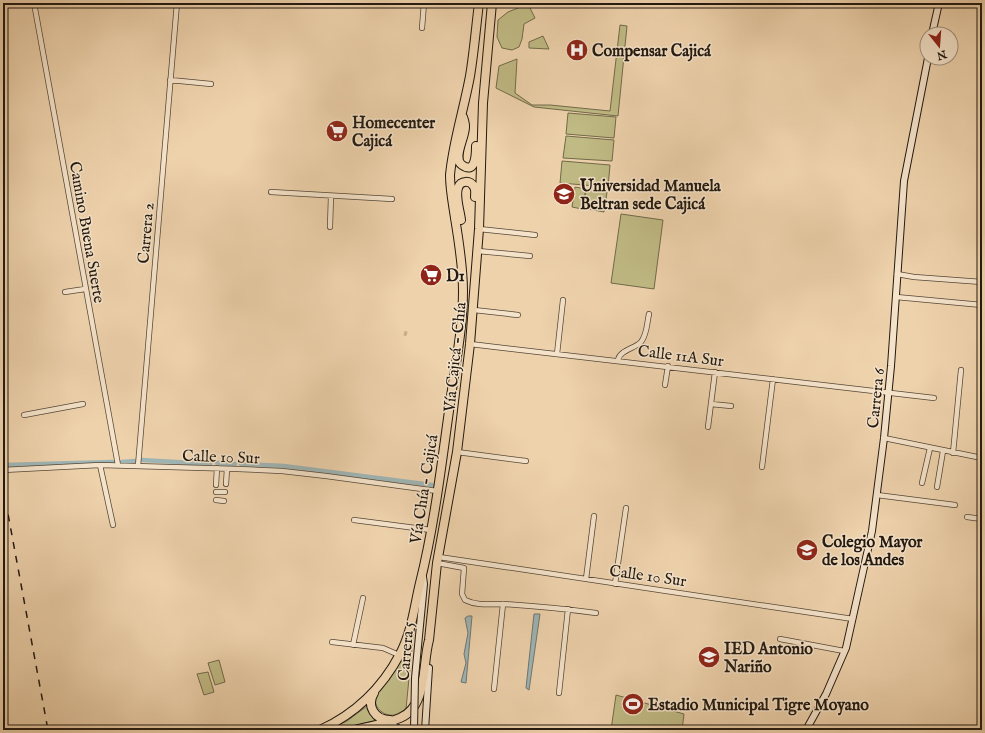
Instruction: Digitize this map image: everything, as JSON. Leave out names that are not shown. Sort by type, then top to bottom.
[{"type":"highway","name":"Vía Chía - Cajicá","points":[[320,730],[349,714],[375,690],[391,669],[405,644],[413,620],[423,575],[445,445],[455,374],[463,294],[462,258],[451,196],[450,178],[452,158],[470,76],[479,3]]},
{"type":"highway","name":"Vía Cajicá - Chía","points":[[355,730],[408,714],[418,700],[429,640],[438,560],[457,452],[474,310],[478,251],[483,103],[492,3]]},
{"type":"highway","points":[[462,114],[465,127],[458,160],[460,164],[468,167],[475,162],[480,73],[486,66]]},
{"type":"highway","points":[[458,239],[462,228],[457,193],[458,187],[461,183],[469,182],[474,187],[475,217],[479,226]]},
{"type":"highway","points":[[375,690],[370,704],[373,711],[378,717],[384,720],[392,720]]},
{"type":"highway","points":[[370,730],[388,726],[399,730]]},
{"type":"main road","points":[[934,26],[939,3]]},
{"type":"main road","name":"Carrera 6","points":[[806,730],[826,694],[844,651],[872,530],[884,438],[904,181],[926,66]]},
{"type":"main road","name":"Carrera 5","points":[[414,730],[415,678],[424,584],[423,575]]},
{"type":"main road","name":"Carrera 5","points":[[425,730],[430,652],[429,640]]},
{"type":"street","name":"Camino Buena Suerte","points":[[34,3],[118,465]]},
{"type":"street","name":"Carrera 2","points":[[138,466],[177,3]]},
{"type":"street","points":[[422,28],[424,3]]},
{"type":"street","points":[[170,80],[211,84]]},
{"type":"street","points":[[271,192],[392,199]]},
{"type":"street","points":[[330,227],[331,196]]},
{"type":"street","points":[[479,226],[535,235]]},
{"type":"street","points":[[478,251],[530,256]]},
{"type":"street","points":[[897,274],[914,277],[982,282]]},
{"type":"street","points":[[66,292],[85,289]]},
{"type":"street","points":[[896,297],[982,305]]},
{"type":"street","points":[[557,354],[562,300]]},
{"type":"street","points":[[474,310],[518,315]]},
{"type":"street","points":[[618,360],[621,355],[642,341],[647,328],[649,314]]},
{"type":"street","name":"Calle 11A Sur","points":[[470,344],[618,360],[934,398]]},
{"type":"street","points":[[664,385],[668,366]]},
{"type":"street","points":[[953,453],[961,370]]},
{"type":"street","points":[[708,427],[715,372]]},
{"type":"street","points":[[762,467],[773,379]]},
{"type":"street","points":[[24,415],[83,404]]},
{"type":"street","points":[[711,404],[731,406]]},
{"type":"street","points":[[884,438],[982,458]]},
{"type":"street","points":[[922,483],[930,448]]},
{"type":"street","points":[[937,487],[943,451]]},
{"type":"street","points":[[457,452],[526,461]]},
{"type":"street","points":[[100,465],[113,525]]},
{"type":"street","name":"Calle 10 Sur","points":[[3,470],[118,465],[282,471],[437,491]]},
{"type":"street","points":[[217,468],[217,482],[226,482],[227,469]]},
{"type":"street","points":[[216,492],[225,492]]},
{"type":"street","points":[[877,495],[955,505]]},
{"type":"street","points":[[216,500],[224,500]]},
{"type":"street","points":[[615,584],[626,508]]},
{"type":"street","points":[[586,579],[594,516]]},
{"type":"street","points":[[967,517],[982,519]]},
{"type":"street","points":[[354,520],[431,530]]},
{"type":"street","points":[[438,560],[464,568],[462,594],[464,600],[472,604],[503,604],[568,609],[596,613]]},
{"type":"street","name":"Calle 10 Sur","points":[[438,560],[586,579],[852,619]]},
{"type":"street","points":[[353,645],[363,598]]},
{"type":"street","points":[[494,689],[503,604]]},
{"type":"street","points":[[559,693],[568,609]]},
{"type":"street","points":[[780,639],[844,651]]},
{"type":"street","points":[[332,642],[383,648],[399,656]]},
{"type":"shaded area","points":[[523,6],[529,6],[535,18],[524,24],[522,39],[519,47],[512,50],[502,48],[497,37],[498,20],[508,12]]},
{"type":"shaded area","points":[[620,25],[627,26],[618,116],[534,107],[496,88],[499,66],[517,59],[515,93],[532,105],[550,105],[610,111]]},
{"type":"shaded area","points":[[543,36],[549,49],[529,48],[529,42]]},
{"type":"shaded area","points":[[568,113],[616,117],[614,138],[566,134]]},
{"type":"shaded area","points":[[566,136],[614,140],[612,161],[563,158]]},
{"type":"shaded area","points":[[562,161],[610,165],[608,187],[560,183]]},
{"type":"shaded area","points":[[575,187],[586,189],[582,209],[572,207]]},
{"type":"shaded area","points":[[586,189],[607,192],[604,212],[583,208]]},
{"type":"shaded area","points":[[621,214],[663,220],[654,289],[611,283]]},
{"type":"shaded area","points":[[534,614],[540,614],[529,690],[526,688]]},
{"type":"shaded area","points":[[472,616],[466,683],[461,682],[466,663],[464,654],[468,633],[465,618]]},
{"type":"shaded area","points":[[414,627],[406,709],[394,715],[386,714],[377,707],[376,699]]},
{"type":"shaded area","points":[[219,660],[225,682],[215,685],[208,663]]},
{"type":"shaded area","points":[[208,672],[214,692],[204,695],[197,674]]},
{"type":"shaded area","name":"Estadio Municipal Tigre Moyano","points":[[616,695],[684,714],[682,730],[611,730]]},
{"type":"shaded area","points":[[367,706],[376,720],[339,730],[328,730],[347,721]]},
{"type":"waterway","points":[[142,460],[210,464]]},
{"type":"waterway","points":[[122,462],[135,461]]},
{"type":"waterway","points":[[4,465],[113,462]]},
{"type":"waterway","points":[[217,463],[235,464]]},
{"type":"waterway","points":[[241,464],[284,466],[432,485]]},
{"type":"railway","points":[[3,487],[48,730]]},
{"type":"place","name":"Compensar Cajicá","points":[[577,50]]},
{"type":"place","name":"Homecenter Cajicá","points":[[337,131]]},
{"type":"place","name":"Universidad Manuela Beltran sede Cajicá","points":[[564,194]]},
{"type":"place","name":"D1","points":[[431,275]]},
{"type":"place","name":"Colegio Mayor de los Andes","points":[[807,550]]},
{"type":"place","name":"IED Antonio Nariño","points":[[709,657]]},
{"type":"place","name":"Estadio Municipal Tigre Moyano","points":[[633,704]]}]
